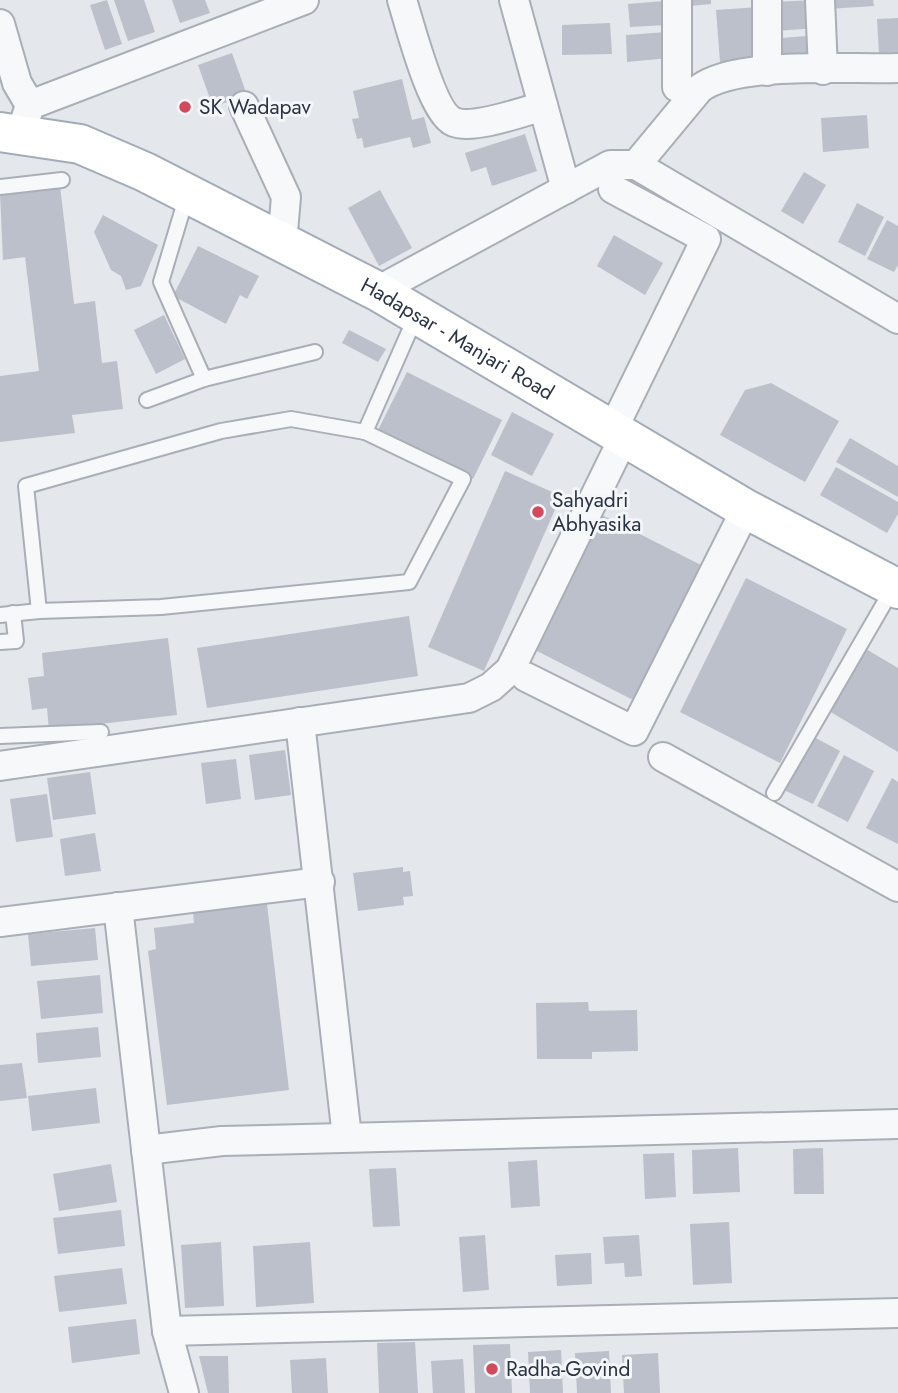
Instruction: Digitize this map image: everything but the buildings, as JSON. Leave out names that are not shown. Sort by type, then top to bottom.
[{"type":"main road","name":"Hadapsar - Manjari Road","points":[[17,123],[80,144],[188,194],[377,291],[746,509],[896,588]]},
{"type":"street","points":[[0,24],[17,83],[17,123],[304,0]]},
{"type":"street","points":[[402,0],[437,107],[453,122],[472,124],[543,106]]},
{"type":"street","points":[[514,0],[566,189]]},
{"type":"street","points":[[677,0],[677,87]]},
{"type":"street","points":[[767,0],[767,71]]},
{"type":"street","points":[[820,0],[823,70]]},
{"type":"street","points":[[636,165],[699,89],[711,79],[732,73],[767,71],[893,71]]},
{"type":"street","points":[[244,106],[286,197],[282,243]]},
{"type":"street","points":[[377,291],[610,165],[636,165],[898,319]]},
{"type":"street","points":[[0,766],[469,698],[491,687],[510,670],[706,239],[613,189]]},
{"type":"street","points":[[526,677],[634,731],[746,509]]},
{"type":"street","points":[[300,722],[347,1138]]},
{"type":"street","points":[[663,758],[898,887]]},
{"type":"street","points":[[0,922],[320,882]]},
{"type":"street","points":[[118,907],[167,1331],[184,1393]]},
{"type":"street","points":[[146,1150],[222,1141],[898,1124]]},
{"type":"street","points":[[167,1331],[898,1313]]},
{"type":"lane","points":[[0,187],[62,180]]},
{"type":"lane","points":[[188,194],[161,282],[204,379]]},
{"type":"lane","points":[[365,432],[416,314]]},
{"type":"lane","points":[[147,400],[204,379],[315,352]]},
{"type":"lane","points":[[0,642],[16,641],[6,614],[161,607],[409,582],[463,479],[365,432],[291,419],[221,431],[26,486],[38,611]]},
{"type":"lane","points":[[774,793],[896,588]]},
{"type":"lane","points":[[0,736],[101,732]]},
{"type":"place","name":"SK Wadapav","points":[[185,107]]},
{"type":"place","name":"Sahyadri Abhyasika","points":[[538,512]]},
{"type":"place","name":"Radha-Govind","points":[[492,1369]]}]
